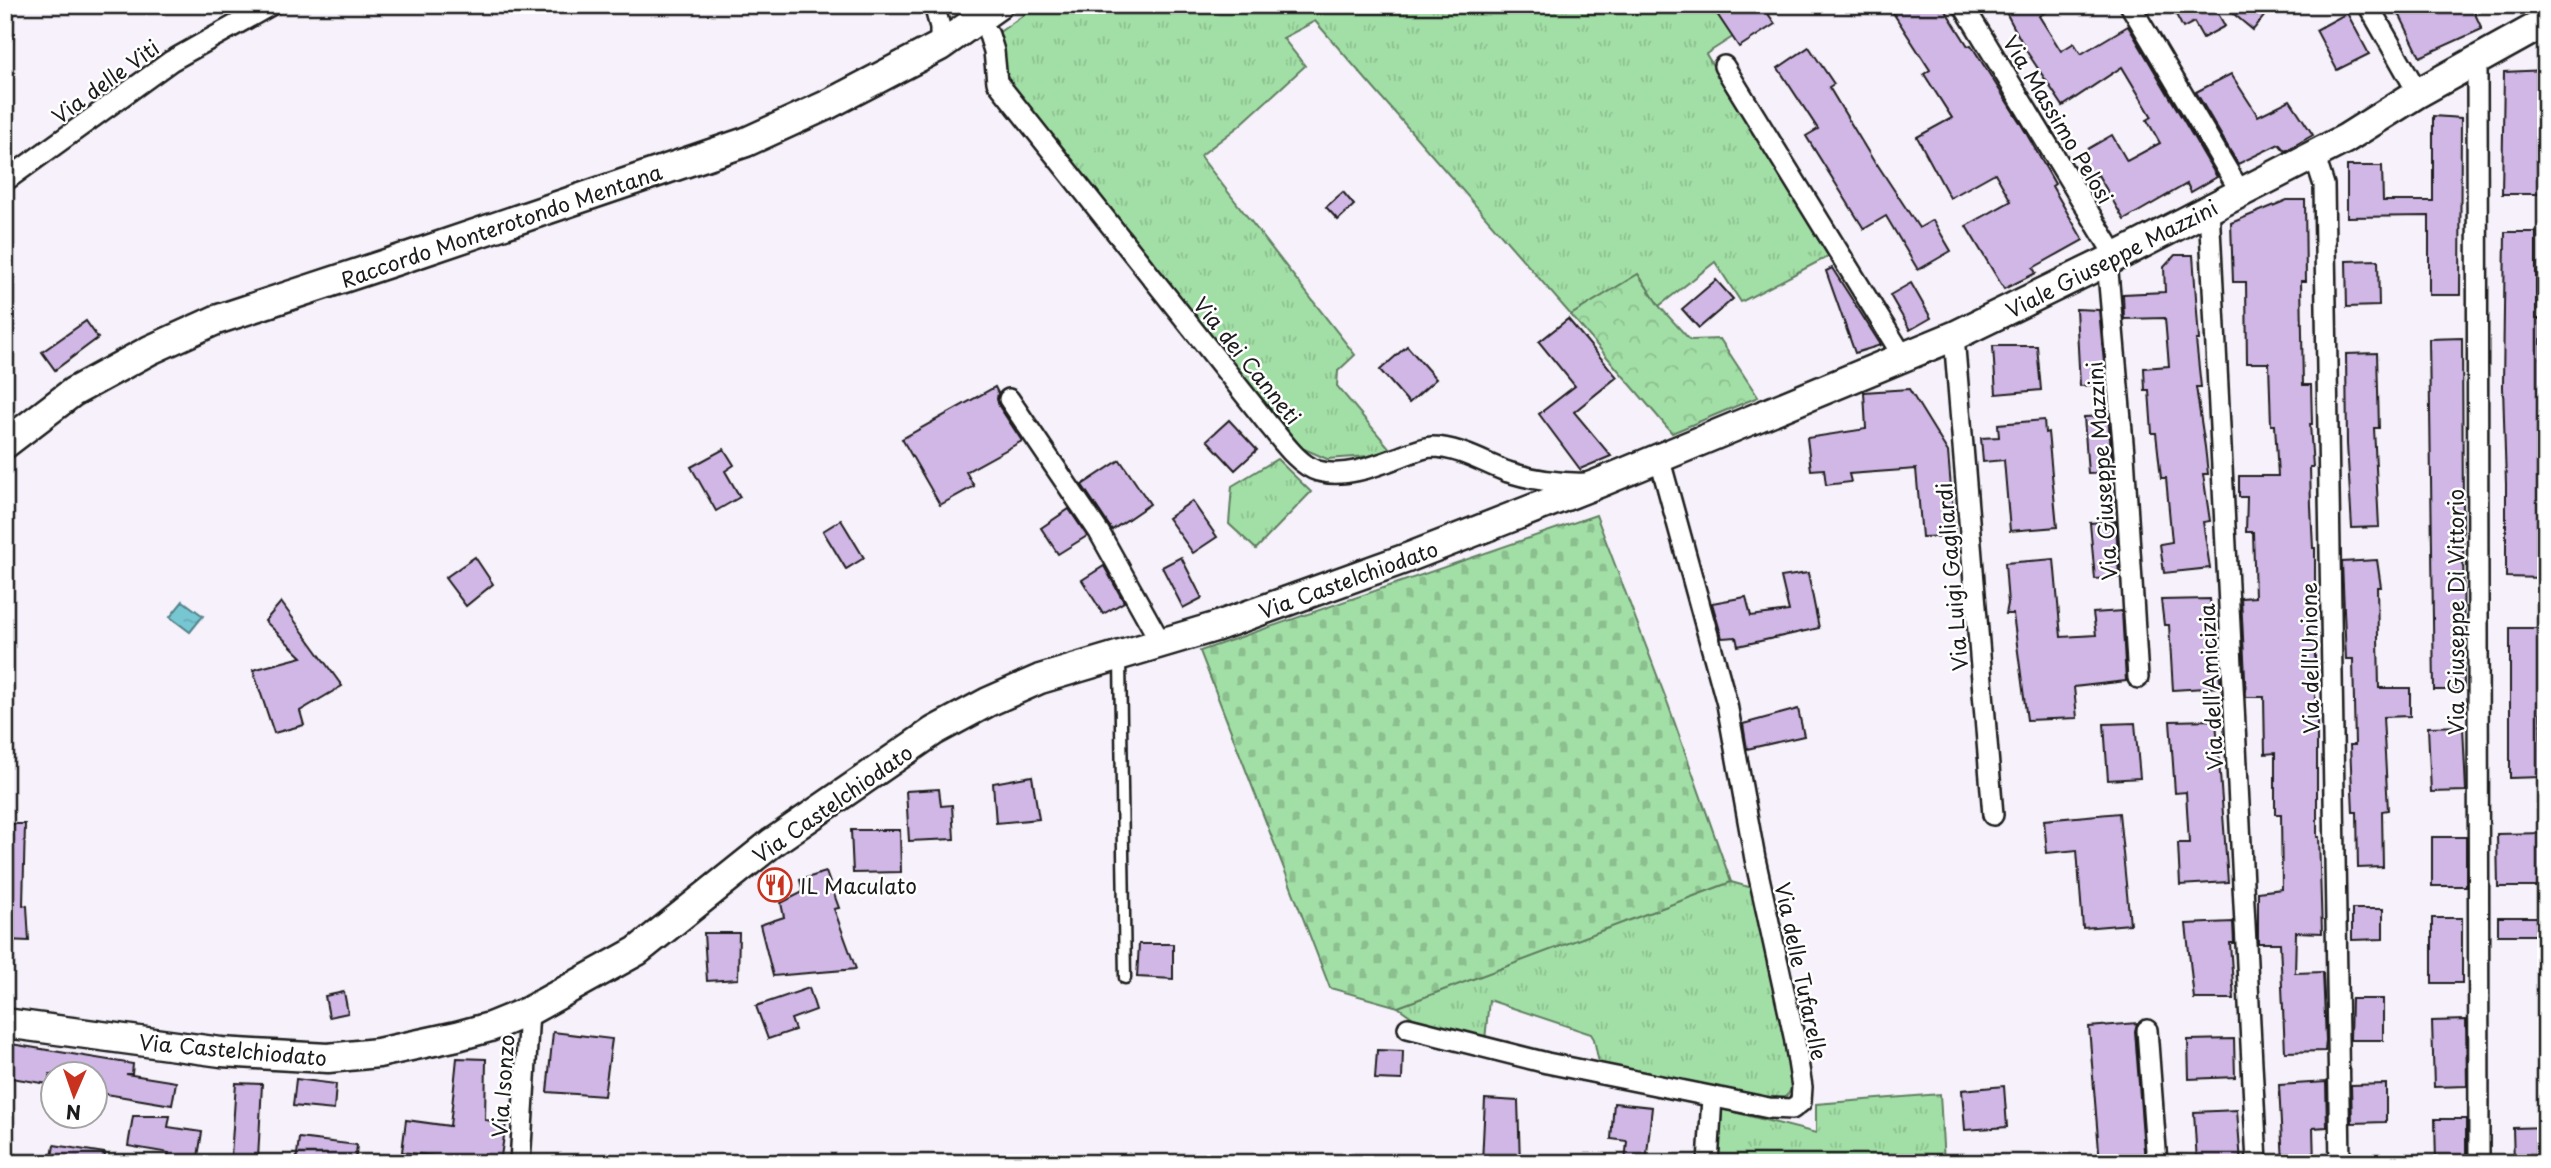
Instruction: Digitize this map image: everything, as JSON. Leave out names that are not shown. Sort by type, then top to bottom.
[{"type":"street","name":"Via delle Viti","points":[[5,181],[171,61],[271,5]]},
{"type":"street","points":[[934,5],[940,27],[940,46]]},
{"type":"street","name":"Raccordo Monterotondo Mentana","points":[[5,444],[73,392],[150,350],[216,320],[746,142],[827,105],[940,46],[998,5]]},
{"type":"street","name":"Via Massimo Pelosi","points":[[1963,5],[2112,259]]},
{"type":"street","points":[[2130,5],[2241,193]]},
{"type":"street","points":[[2368,5],[2418,93]]},
{"type":"street","name":"Viale Giuseppe Mazzini","points":[[1659,457],[1904,358],[2112,259],[2345,139],[2418,93],[2546,22]]},
{"type":"street","name":"Via dei Canneti","points":[[989,35],[998,82],[1268,424],[1306,465],[1325,472],[1350,471],[1384,463],[1424,448],[1439,447],[1460,452],[1509,472],[1539,479],[1567,483],[1599,483]]},
{"type":"street","name":"Via Giuseppe Di Vittorio","points":[[2477,62],[2479,1163]]},
{"type":"street","points":[[1724,66],[1904,358]]},
{"type":"street","name":"Via dell'Unione","points":[[2314,154],[2324,185],[2340,1163]]},
{"type":"street","name":"Via dell'Amicizia","points":[[2209,208],[2257,1163]]},
{"type":"street","name":"Via Giuseppe Mazzini","points":[[2112,259],[2138,678]]},
{"type":"street","name":"Via Luigi Gagliardi","points":[[1954,336],[1993,815]]},
{"type":"street","points":[[1009,399],[1099,533],[1161,643]]},
{"type":"street","name":"Via Castelchiodato","points":[[5,1023],[221,1052],[328,1059],[378,1053],[490,1027],[529,1012],[617,963],[655,938],[773,842],[934,731],[979,706],[1021,687],[1215,627],[1406,558],[1659,457]]},
{"type":"street","name":"Via delle Tufarelle","points":[[1408,1028],[1546,1063],[1779,1110],[1791,1109],[1801,1102],[1802,1087],[1790,1014],[1760,885],[1727,704],[1659,457]]},
{"type":"street","name":"Via Isonzo","points":[[520,1163],[529,1012]]},
{"type":"street","points":[[2147,1030],[2157,1163]]},
{"type":"street","points":[[1708,1163],[1712,1097]]},
{"type":"lane","points":[[1120,655],[1125,978]]},
{"type":"green space","points":[[1038,5],[1783,5],[1706,54],[1829,256],[1741,302],[1715,262],[1659,306],[1638,274],[1571,315],[1315,21],[1283,38],[1305,66],[1239,126],[1200,156],[1355,355],[1338,371],[1337,386],[1391,450],[1369,456],[1327,459],[1302,448],[1001,76],[998,33]]},
{"type":"green space","points":[[1638,274],[1659,306],[1690,340],[1720,339],[1758,397],[1672,433],[1571,315]]},
{"type":"green space","points":[[1277,459],[1311,492],[1256,549],[1229,524],[1232,486]]},
{"type":"green space","points":[[1596,515],[1668,704],[1731,882],[1398,1007],[1330,988],[1200,651]]},
{"type":"green space","points":[[1731,882],[1752,888],[1793,1084],[1781,1101],[1600,1068],[1591,1034],[1489,1000],[1485,1040],[1420,1023],[1398,1007]]},
{"type":"green space","points":[[1940,1094],[1944,1163],[1718,1163],[1722,1109],[1816,1133],[1816,1104]]},
{"type":"water","points":[[183,601],[203,616],[190,632],[170,617]]},
{"type":"building","points":[[1711,5],[1762,5],[1775,24],[1739,47]]},
{"type":"building","points":[[1888,5],[1942,5],[2021,124],[2083,240],[2033,268],[2036,273],[2004,289],[1966,226],[2011,201],[1995,173],[1950,198],[1917,137],[1952,118],[1924,74],[1930,70]]},
{"type":"building","points":[[2002,5],[2058,5],[2039,16],[2061,51],[2074,43],[2081,54],[2128,26],[2217,177],[2191,192],[2187,184],[2124,220],[2098,175],[2093,178],[2079,154],[2112,135],[2127,161],[2160,143],[2147,120],[2152,117],[2122,67],[2063,106],[2027,52]]},
{"type":"building","points":[[2171,5],[2223,5],[2216,10],[2225,26],[2203,38],[2194,22],[2183,28]]},
{"type":"building","points":[[2223,5],[2273,5],[2253,30]]},
{"type":"building","points":[[2395,5],[2471,5],[2482,29],[2420,57]]},
{"type":"building","points":[[2347,13],[2369,54],[2337,70],[2316,30]]},
{"type":"building","points":[[1809,47],[1834,84],[1829,87],[1876,165],[1919,228],[1933,220],[1951,251],[1918,270],[1886,216],[1864,229],[1806,136],[1818,129],[1778,68]]},
{"type":"building","points":[[2546,70],[2543,194],[2502,194],[2504,72]]},
{"type":"building","points":[[2231,74],[2258,116],[2290,100],[2313,135],[2285,151],[2279,144],[2238,164],[2196,92]]},
{"type":"building","points":[[2433,116],[2461,118],[2460,295],[2429,295],[2429,216],[2347,217],[2347,166],[2382,166],[2383,201],[2433,201]]},
{"type":"building","points":[[1343,192],[1354,205],[1338,220],[1326,207]]},
{"type":"building","points":[[2287,200],[2305,200],[2306,281],[2301,281],[2303,385],[2311,385],[2317,837],[2322,933],[2296,932],[2295,973],[2323,972],[2326,1040],[2325,1051],[2285,1052],[2280,943],[2258,943],[2258,892],[2282,889],[2281,814],[2275,814],[2275,753],[2265,754],[2264,697],[2246,697],[2241,598],[2255,597],[2253,532],[2246,532],[2247,497],[2239,497],[2239,476],[2278,476],[2275,425],[2271,425],[2269,363],[2247,363],[2246,282],[2233,282],[2231,223]]},
{"type":"building","points":[[2505,232],[2536,232],[2536,319],[2541,319],[2542,578],[2506,577],[2503,387]]},
{"type":"building","points":[[2175,255],[2193,255],[2199,340],[2196,340],[2201,387],[2196,387],[2208,474],[2203,474],[2210,521],[2203,522],[2210,568],[2164,573],[2160,544],[2172,542],[2166,478],[2161,478],[2156,433],[2152,433],[2149,390],[2145,390],[2144,368],[2169,366],[2165,318],[2124,319],[2123,294],[2165,292],[2164,267]]},
{"type":"building","points":[[2378,260],[2379,306],[2347,307],[2346,261]]},
{"type":"building","points":[[1832,268],[1881,345],[1855,353],[1826,271]]},
{"type":"building","points":[[1716,280],[1733,299],[1699,328],[1682,309]]},
{"type":"building","points":[[1911,283],[1931,318],[1910,330],[1890,295]]},
{"type":"building","points":[[2076,309],[2099,310],[2106,384],[2080,386]]},
{"type":"building","points":[[1568,319],[1617,377],[1574,412],[1611,456],[1580,469],[1539,414],[1575,386],[1539,342]]},
{"type":"building","points":[[86,321],[98,338],[55,370],[42,352]]},
{"type":"building","points":[[2462,338],[2464,690],[2434,690],[2429,339]]},
{"type":"building","points":[[1407,346],[1436,379],[1409,403],[1380,370]]},
{"type":"building","points":[[1993,346],[2037,346],[2041,390],[1996,394]]},
{"type":"building","points":[[2377,353],[2379,428],[2374,428],[2379,527],[2352,528],[2347,444],[2346,354]]},
{"type":"building","points":[[995,387],[999,406],[1022,441],[966,472],[974,486],[940,505],[902,439]]},
{"type":"building","points":[[1909,389],[1948,452],[1955,536],[1922,537],[1916,469],[1849,474],[1851,482],[1826,485],[1824,469],[1811,470],[1807,438],[1866,429],[1864,392]]},
{"type":"building","points":[[2108,416],[2113,473],[2088,474],[2084,417]]},
{"type":"building","points":[[1229,420],[1257,450],[1235,470],[1207,440]]},
{"type":"building","points":[[2044,420],[2045,433],[2048,432],[2057,527],[2010,531],[2004,460],[1983,462],[1981,438],[1999,437],[1998,424]]},
{"type":"building","points":[[724,449],[734,465],[725,471],[740,497],[716,511],[691,467]]},
{"type":"building","points":[[1120,460],[1150,504],[1112,530],[1082,485]]},
{"type":"building","points":[[1192,501],[1217,537],[1193,553],[1168,518]]},
{"type":"building","points":[[1069,509],[1087,536],[1058,554],[1041,528]]},
{"type":"building","points":[[841,520],[864,558],[846,569],[823,531]]},
{"type":"building","points":[[2116,521],[2119,577],[2095,579],[2090,523]]},
{"type":"building","points":[[475,557],[493,584],[466,606],[445,578]]},
{"type":"building","points":[[1181,557],[1202,598],[1183,608],[1162,567]]},
{"type":"building","points":[[2054,559],[2061,637],[2096,635],[2093,613],[2122,611],[2126,681],[2074,687],[2077,718],[2027,720],[2013,614],[2006,614],[2008,604],[2005,563]]},
{"type":"building","points":[[2377,560],[2381,587],[2377,587],[2379,688],[2410,688],[2410,716],[2383,717],[2388,810],[2382,811],[2383,867],[2358,868],[2357,812],[2353,812],[2350,745],[2355,745],[2353,659],[2346,659],[2342,562]]},
{"type":"building","points":[[1104,566],[1124,602],[1103,614],[1082,580]]},
{"type":"building","points":[[1808,573],[1819,628],[1738,646],[1736,637],[1722,638],[1712,603],[1746,597],[1751,616],[1789,611],[1781,577]]},
{"type":"building","points":[[2210,599],[2221,687],[2173,690],[2169,625],[2164,625],[2161,600]]},
{"type":"building","points":[[281,602],[342,686],[300,711],[304,725],[274,733],[253,670],[302,657],[265,621]]},
{"type":"building","points":[[2510,628],[2542,628],[2541,777],[2510,778]]},
{"type":"building","points":[[1798,709],[1804,736],[1747,749],[1743,724]]},
{"type":"building","points":[[2216,720],[2228,882],[2180,885],[2178,843],[2189,843],[2186,792],[2175,793],[2170,721]]},
{"type":"building","points":[[2135,723],[2140,778],[2108,780],[2104,724]]},
{"type":"building","points":[[2463,726],[2466,791],[2431,792],[2428,727]]},
{"type":"building","points":[[1032,776],[1039,819],[996,823],[993,783]]},
{"type":"building","points":[[939,789],[941,806],[952,805],[954,839],[909,841],[906,791]]},
{"type":"building","points":[[2119,813],[2130,924],[2083,928],[2077,850],[2047,853],[2044,820]]},
{"type":"building","points":[[5,824],[25,824],[23,905],[27,906],[29,941],[5,940]]},
{"type":"building","points":[[851,830],[900,830],[901,872],[853,873]]},
{"type":"building","points":[[2545,833],[2545,887],[2498,887],[2497,834]]},
{"type":"building","points":[[2432,837],[2466,837],[2466,886],[2432,886]]},
{"type":"building","points":[[826,872],[839,908],[834,909],[856,969],[773,976],[760,925],[784,917],[781,903],[803,892],[800,880]]},
{"type":"building","points":[[2352,909],[2383,909],[2383,939],[2352,940]]},
{"type":"building","points":[[2498,917],[2546,917],[2546,935],[2498,935]]},
{"type":"building","points":[[2432,918],[2462,918],[2462,983],[2432,983]]},
{"type":"building","points":[[2233,922],[2234,943],[2230,943],[2234,999],[2194,999],[2186,924]]},
{"type":"building","points":[[704,933],[739,933],[738,979],[707,981]]},
{"type":"building","points":[[1139,944],[1173,944],[1173,979],[1137,977]]},
{"type":"building","points":[[809,988],[816,1010],[791,1019],[795,1030],[768,1039],[756,1006]]},
{"type":"building","points":[[344,992],[348,1013],[329,1017],[325,996]]},
{"type":"building","points":[[2351,999],[2383,999],[2383,1040],[2350,1040]]},
{"type":"building","points":[[2466,1020],[2467,1086],[2434,1087],[2432,1021]]},
{"type":"building","points":[[2137,1023],[2135,1031],[2145,1163],[2100,1163],[2089,1027]]},
{"type":"building","points":[[553,1032],[612,1039],[604,1096],[547,1092]]},
{"type":"building","points":[[2234,1039],[2235,1077],[2189,1079],[2188,1040]]},
{"type":"building","points":[[5,1043],[133,1064],[132,1074],[126,1074],[176,1082],[172,1105],[108,1094],[108,1060],[38,1060],[38,1082],[5,1077]]},
{"type":"building","points":[[1377,1050],[1403,1051],[1402,1080],[1375,1079]]},
{"type":"building","points":[[457,1058],[486,1059],[485,1120],[506,1123],[500,1163],[456,1163],[456,1159],[402,1152],[406,1120],[450,1126]]},
{"type":"building","points":[[296,1079],[336,1084],[334,1110],[293,1106]]},
{"type":"building","points":[[2326,1082],[2327,1127],[2313,1128],[2314,1163],[2283,1163],[2279,1085]]},
{"type":"building","points":[[236,1083],[262,1084],[258,1159],[231,1157]]},
{"type":"building","points":[[2386,1084],[2386,1122],[2352,1123],[2351,1085]]},
{"type":"building","points":[[2004,1086],[2007,1127],[1965,1130],[1962,1090]]},
{"type":"building","points":[[1485,1099],[1518,1101],[1520,1163],[1482,1163]]},
{"type":"building","points":[[1614,1103],[1652,1107],[1646,1163],[1625,1163],[1627,1141],[1611,1139]]},
{"type":"building","points":[[2237,1110],[2241,1163],[2197,1163],[2194,1112]]},
{"type":"building","points":[[133,1116],[170,1116],[168,1127],[202,1132],[197,1163],[167,1163],[169,1153],[128,1146]]},
{"type":"building","points":[[2435,1119],[2466,1119],[2466,1163],[2436,1163]]},
{"type":"building","points":[[2546,1127],[2546,1163],[2514,1163],[2513,1128]]},
{"type":"building","points":[[299,1138],[357,1145],[355,1163],[296,1163]]},
{"type":"building","points":[[54,1145],[105,1153],[104,1163],[51,1163]]},
{"type":"place","name":"IL Maculato","points":[[775,885]]}]
